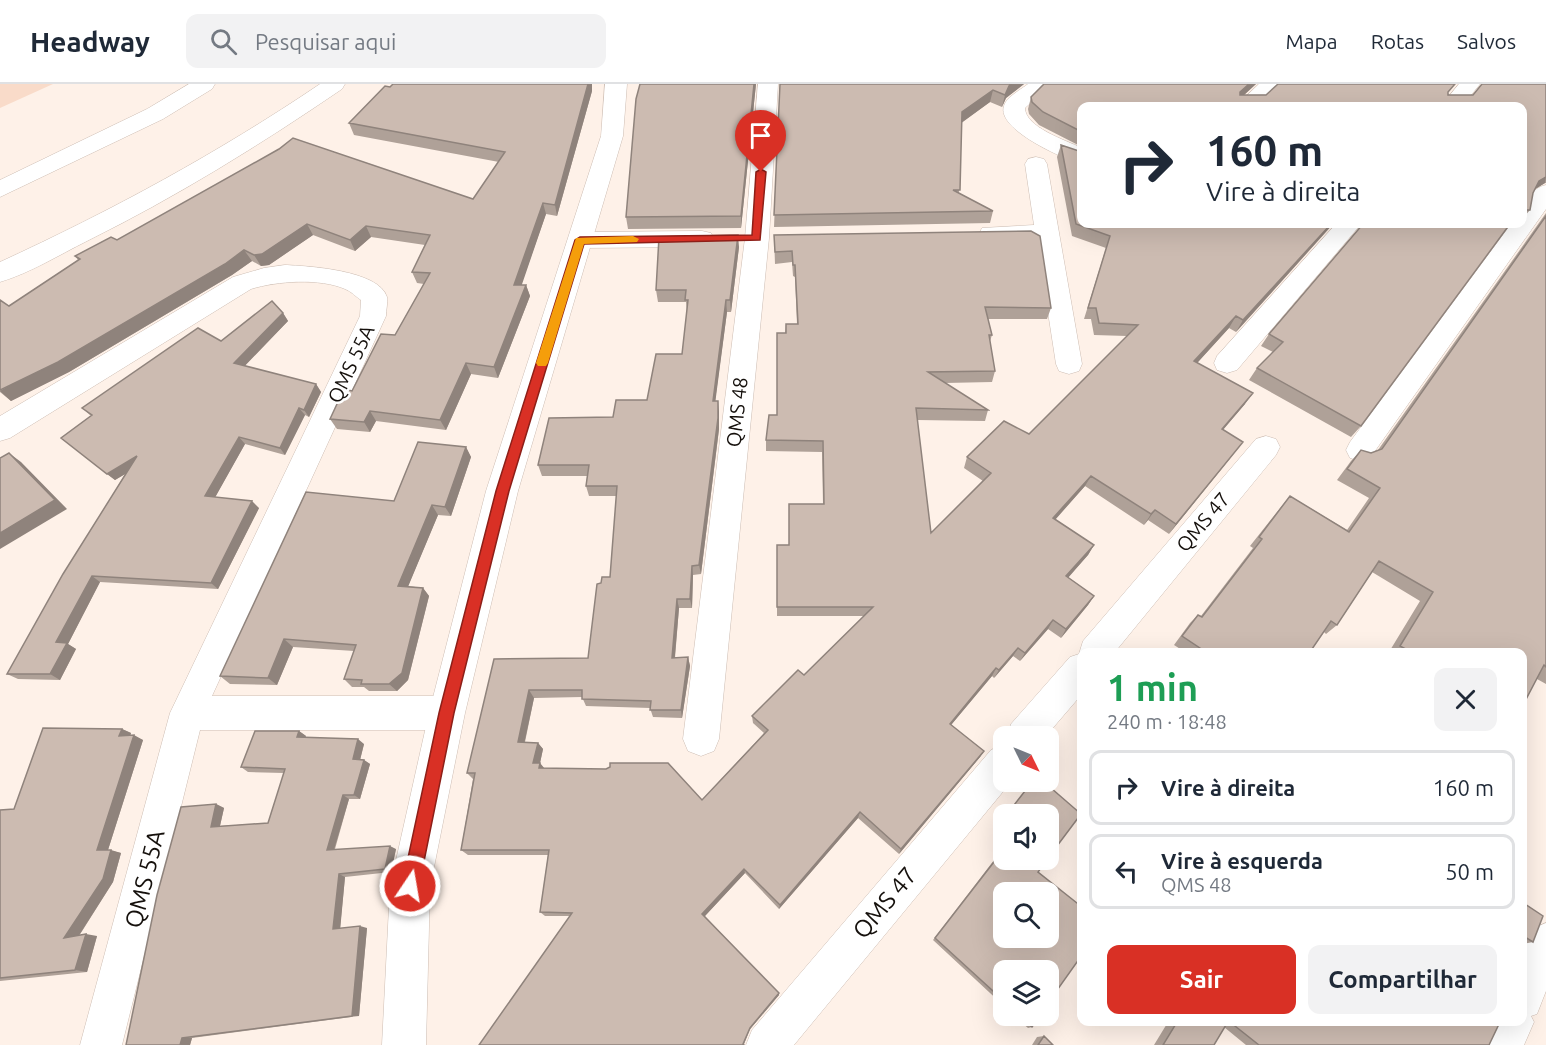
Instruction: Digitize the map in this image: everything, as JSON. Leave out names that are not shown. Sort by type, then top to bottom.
[{"type":"street","points":[[0,189],[155,114],[204,84]]},
{"type":"street","points":[[0,273],[66,242],[185,179],[290,116],[334,84]]},
{"type":"street","points":[[404,1045],[410,886],[447,713],[502,491],[612,136],[616,84]]},
{"type":"street","name":"QMS 48","points":[[701,739],[748,238],[768,84]]},
{"type":"street","points":[[1041,84],[1014,106],[1014,116],[1024,128],[1077,154]]},
{"type":"street","points":[[1251,102],[1271,84]]},
{"type":"street","points":[[1454,102],[1470,84]]},
{"type":"street","points":[[1036,164],[1069,364]]},
{"type":"street","points":[[1527,218],[1546,192]]},
{"type":"street","points":[[1227,363],[1345,228]]},
{"type":"street","points":[[1360,450],[1520,228]]},
{"type":"street","points":[[966,234],[1047,233]]},
{"type":"street","points":[[580,240],[748,238]]},
{"type":"street","name":"QMS 55A","points":[[0,430],[242,284],[264,276],[285,273],[322,276],[353,282],[374,297],[373,316],[186,713],[101,1045]]},
{"type":"street","name":"QMS 47","points":[[1098,648],[1266,447]]},
{"type":"street","points":[[1033,726],[1077,674]]},
{"type":"street","points":[[186,713],[447,713]]},
{"type":"street","name":"QMS 47","points":[[767,1045],[993,775]]},
{"type":"street","points":[[1527,987],[1546,943]]},
{"type":"street","points":[[1503,1045],[1511,1026]]},
{"type":"shaded area","points":[[0,84],[53,84],[0,108]]},
{"type":"building","points":[[393,84],[588,84],[555,205],[543,203],[514,285],[526,285],[494,367],[466,363],[440,420],[370,411],[364,422],[330,419],[344,389],[352,391],[381,334],[395,335],[430,273],[412,272],[430,235],[366,226],[350,240],[307,224],[262,254],[254,255],[244,250],[225,264],[58,362],[0,390],[0,300],[9,306],[80,259],[75,256],[111,237],[117,240],[279,149],[293,138],[473,199],[505,152],[349,123],[385,86],[390,87]]},
{"type":"building","points":[[640,84],[754,84],[741,216],[626,217],[636,99]]},
{"type":"building","points":[[780,84],[1011,84],[1005,95],[993,90],[962,112],[960,190],[953,190],[993,211],[774,215]]},
{"type":"building","points":[[1044,84],[1249,84],[1240,92],[1240,95],[1266,95],[1278,84],[1455,84],[1448,95],[1473,95],[1482,84],[1546,84],[1546,177],[1539,181],[1533,193],[1530,210],[1527,210],[1527,102],[1077,102],[1077,129],[1043,112],[1032,102],[1031,97]]},
{"type":"building","points":[[1061,145],[1077,150],[1076,224]]},
{"type":"building","points":[[1546,216],[1546,667],[1544,665],[1527,697],[1527,648],[1404,648],[1400,646],[1433,592],[1379,561],[1337,625],[1331,621],[1313,648],[1200,648],[1182,636],[1198,615],[1202,617],[1262,539],[1259,537],[1290,496],[1349,532],[1380,488],[1347,469],[1361,450],[1371,453],[1382,449]]},
{"type":"building","points":[[1087,228],[1327,228],[1243,320],[1236,316],[1194,361],[1253,393],[1222,429],[1243,442],[1176,524],[1155,510],[1151,514],[1091,476],[1053,518],[1094,545],[1066,576],[1094,596],[1066,629],[1053,620],[1025,653],[1018,648],[999,670],[996,668],[950,724],[984,751],[901,849],[860,812],[780,905],[744,869],[702,914],[779,993],[750,1028],[744,1045],[479,1045],[572,913],[540,912],[549,850],[461,850],[475,773],[467,773],[494,659],[588,658],[597,584],[601,583],[602,577],[610,577],[617,486],[586,486],[589,465],[538,465],[549,418],[613,417],[616,400],[647,400],[656,354],[682,354],[688,300],[685,300],[686,290],[656,290],[659,237],[738,235],[730,300],[726,300],[713,401],[718,401],[718,418],[699,565],[692,566],[690,599],[677,599],[672,658],[688,657],[681,710],[650,710],[651,701],[582,699],[582,690],[529,690],[518,742],[538,743],[533,763],[540,763],[539,768],[606,769],[610,767],[610,763],[668,763],[702,800],[768,730],[752,716],[798,670],[804,675],[873,607],[777,607],[777,545],[789,545],[789,504],[824,504],[823,441],[766,440],[769,415],[777,415],[777,333],[786,333],[786,324],[798,324],[795,265],[793,265],[792,251],[775,252],[774,235],[1031,231],[1040,236],[1051,308],[985,307],[992,335],[989,335],[995,371],[928,372],[988,410],[916,408],[931,533],[991,473],[967,457],[1004,421],[1029,434],[1138,325],[1099,323],[1096,308],[1088,308],[1110,236]]},
{"type":"building","points":[[1360,228],[1507,228],[1361,426],[1257,368],[1283,342],[1269,334]]},
{"type":"building","points":[[272,301],[283,313],[234,363],[316,384],[304,410],[299,408],[280,448],[239,437],[205,496],[252,501],[211,583],[92,576],[56,642],[67,643],[50,674],[7,674],[63,574],[137,456],[107,474],[61,438],[92,415],[82,408],[198,328],[221,341]]},
{"type":"building","points":[[418,442],[466,447],[445,507],[432,505],[398,586],[423,588],[402,673],[389,684],[361,684],[362,680],[344,679],[356,645],[284,639],[268,678],[220,676],[306,492],[394,501]]},
{"type":"building","points":[[9,453],[55,500],[0,533],[0,458]]},
{"type":"building","points":[[43,728],[122,729],[119,736],[134,735],[97,850],[111,850],[103,879],[64,938],[86,934],[75,970],[0,978],[0,810],[14,809]]},
{"type":"building","points":[[255,731],[299,731],[297,737],[358,739],[353,759],[364,760],[354,795],[343,795],[327,850],[390,846],[385,869],[339,874],[333,929],[360,926],[352,1016],[182,1038],[180,1045],[126,1045],[157,895],[181,807],[216,804],[211,827],[268,823],[285,769],[241,767]]},
{"type":"building","points":[[1024,792],[1056,792],[1077,811],[1077,819],[1059,843],[1059,804],[1015,804]]},
{"type":"building","points":[[993,863],[993,870],[1040,870],[1038,872],[1051,882],[993,882],[993,948],[1059,948],[1059,889],[1077,903],[1077,962],[1059,987],[1059,960],[993,960],[993,991],[935,938]]},
{"type":"building","points":[[1527,905],[1543,916],[1533,942],[1527,938]]},
{"type":"building","points":[[1175,1026],[1225,1026],[1214,1045],[1163,1045]]},
{"type":"building","points":[[1235,1026],[1498,1026],[1489,1045],[1259,1045]]},
{"type":"building","points":[[1044,1036],[1053,1045],[1038,1045]]},
{"type":"slow traffic","points":[[542,363],[580,240],[633,239]]},
{"type":"route","points":[[410,886],[447,713],[502,491],[580,240],[757,238],[761,172]]}]
